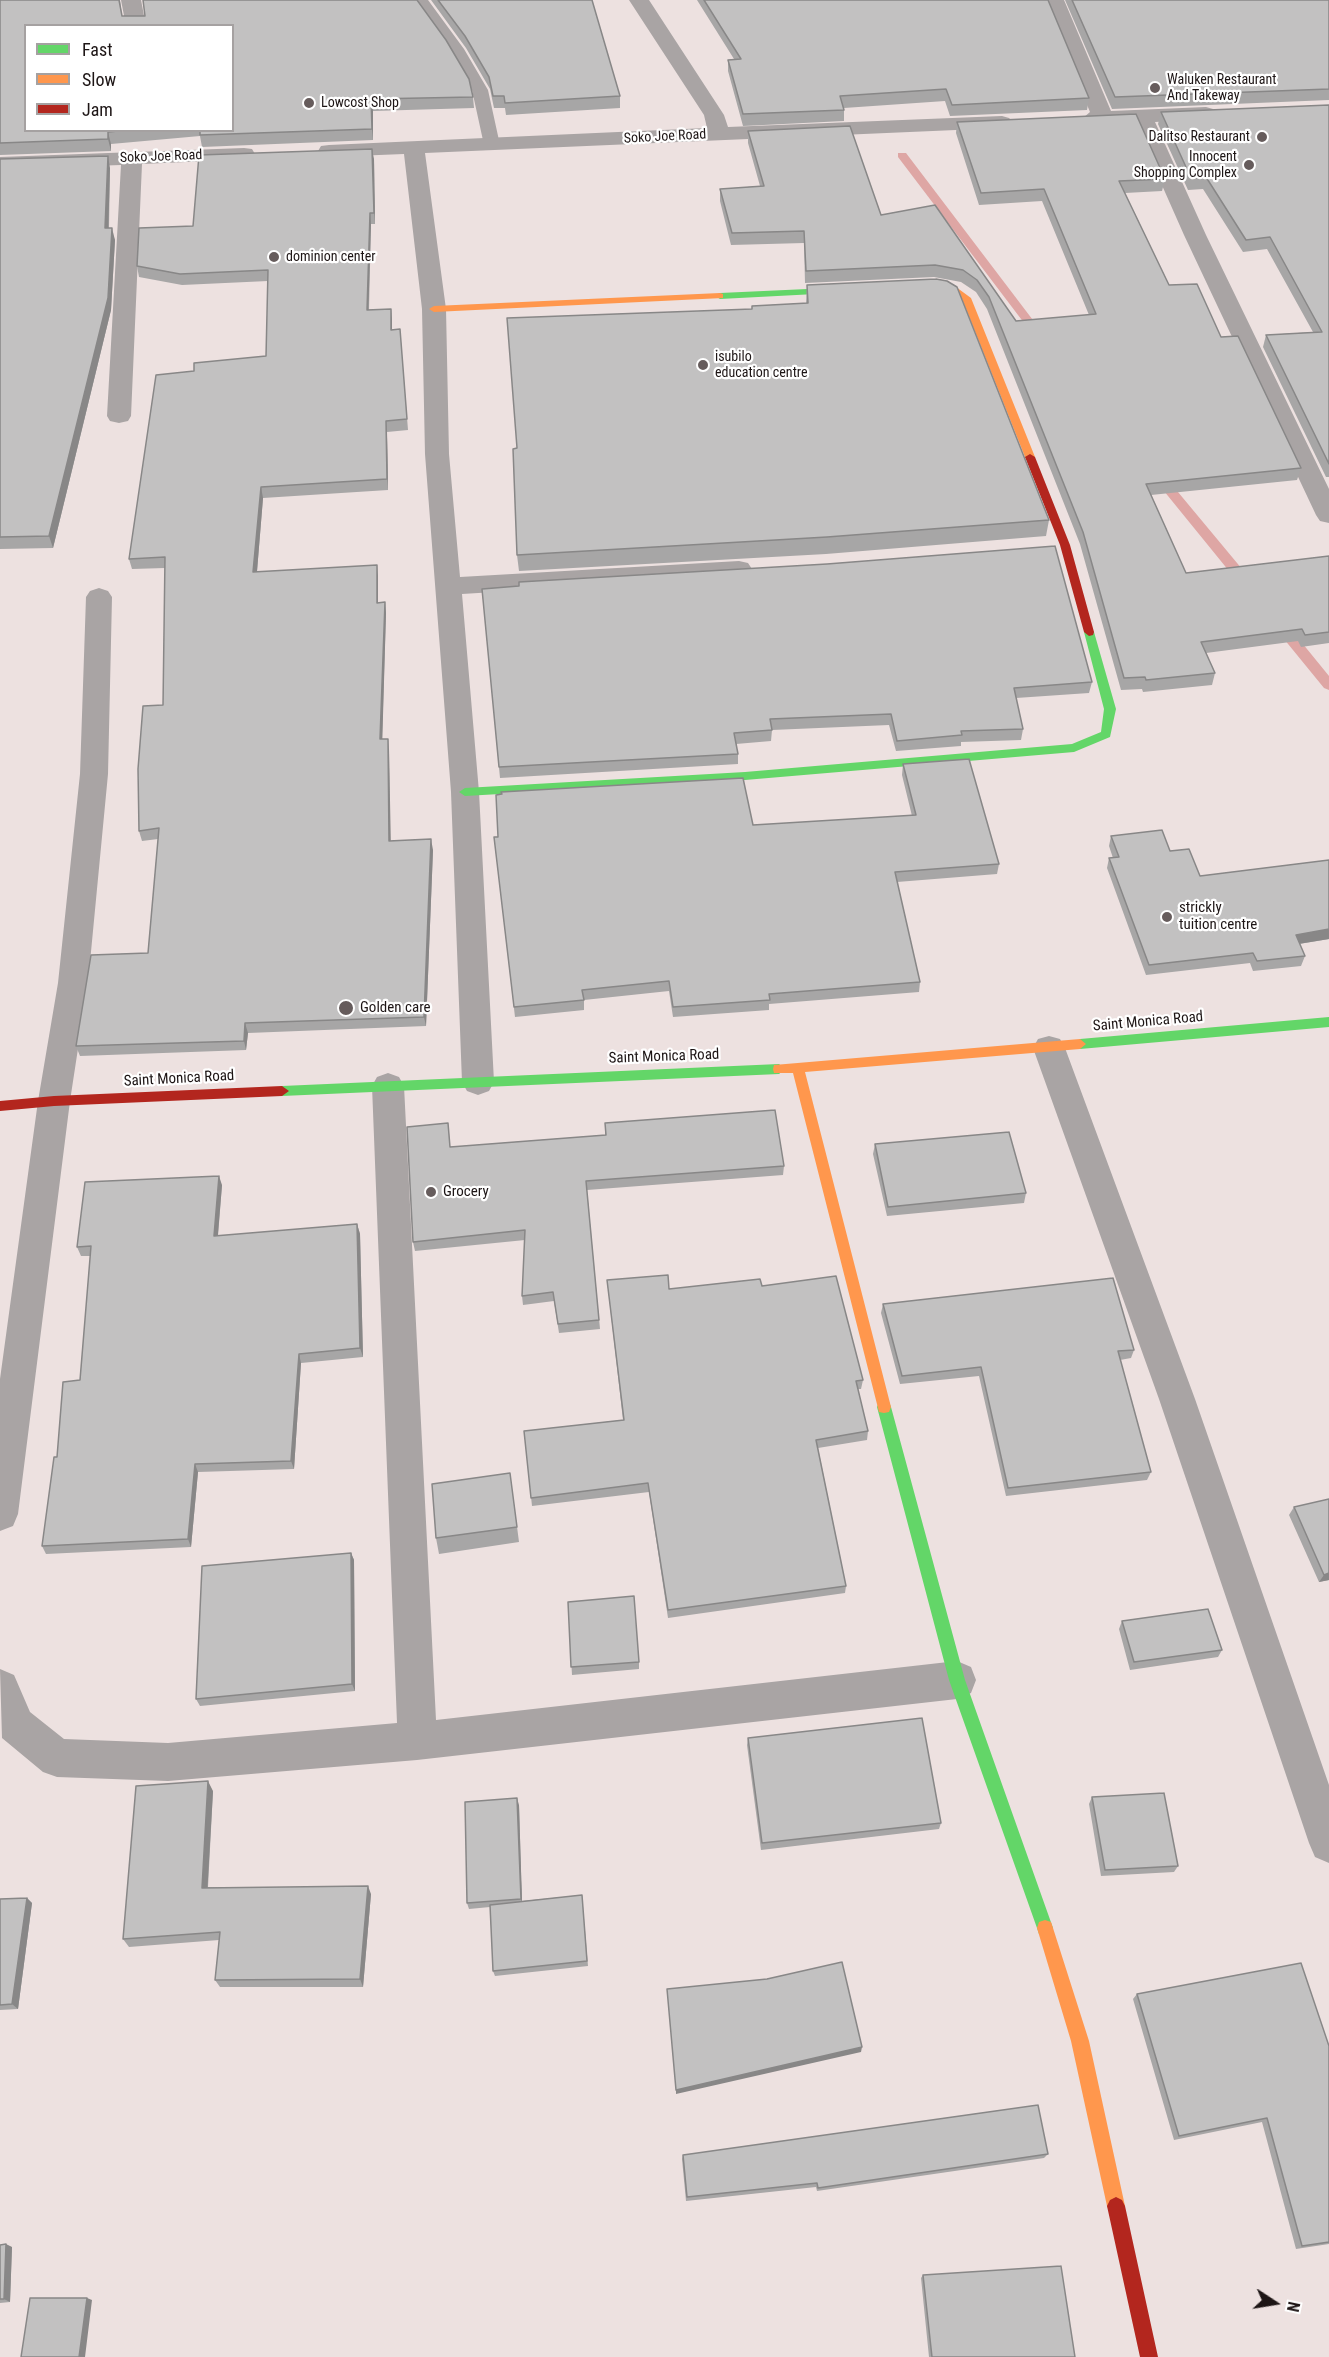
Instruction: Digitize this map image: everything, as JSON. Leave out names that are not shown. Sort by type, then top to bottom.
[{"type":"street","points":[[131,0],[136,24]]},
{"type":"street","points":[[639,0],[714,115],[719,134]]},
{"type":"street","points":[[1054,0],[1103,118]]},
{"type":"street","points":[[1068,120],[1224,112]]},
{"type":"street","points":[[1142,116],[1195,234],[1329,515]]},
{"type":"street","name":"Soko Joe Road","points":[[306,152],[1021,122]]},
{"type":"street","points":[[414,148],[434,309],[437,454],[465,792],[478,1082]]},
{"type":"street","points":[[119,416],[144,152]]},
{"type":"street","name":"Soko Joe Road","points":[[0,163],[144,152],[270,153]]},
{"type":"street","points":[[465,792],[745,776],[1074,748],[1106,734],[1110,709],[966,298],[953,289],[898,288]]},
{"type":"street","points":[[434,309],[862,289]]},
{"type":"street","points":[[448,586],[767,567]]},
{"type":"street","points":[[0,1514],[54,1101],[73,983],[94,774],[99,597]]},
{"type":"street","name":"Saint Monica Road","points":[[0,1106],[54,1101],[798,1068],[1329,1022]]},
{"type":"street","points":[[1049,1048],[1177,1399],[1329,1844]]},
{"type":"street","points":[[798,1068],[873,1365],[957,1680],[1040,1911],[1080,2041],[1149,2357]]},
{"type":"street","points":[[388,1086],[417,1741]]},
{"type":"street","points":[[0,1688],[16,1725],[57,1758],[168,1762],[417,1741],[957,1680]]},
{"type":"lane","points":[[420,0],[456,49],[480,90],[492,145]]},
{"type":"building","points":[[0,0],[119,0],[122,16],[145,16],[143,0],[417,0],[446,40],[469,79],[473,97],[371,99],[372,129],[200,135],[200,132],[234,132],[234,24],[24,24],[24,132],[108,132],[108,139],[0,143]]},
{"type":"building","points":[[438,0],[592,0],[620,96],[505,103],[504,96],[493,96],[489,77],[465,36]]},
{"type":"building","points":[[704,0],[1048,0],[1089,98],[952,105],[946,89],[840,96],[844,110],[743,114],[728,60],[741,59]]},
{"type":"building","points":[[1072,0],[1329,0],[1329,89],[1115,97]]},
{"type":"building","points":[[1329,105],[1329,464],[1266,335],[1322,332],[1270,237],[1246,240],[1206,177],[1191,178],[1161,112]]},
{"type":"building","points":[[1136,114],[1165,179],[1119,181],[1169,285],[1197,284],[1221,337],[1238,336],[1301,468],[1146,484],[1186,573],[1329,556],[1329,632],[1305,635],[1302,629],[1201,642],[1215,673],[1146,680],[1145,677],[1124,678],[1083,532],[989,297],[977,280],[963,270],[935,265],[806,271],[804,231],[732,233],[720,189],[764,186],[748,131],[850,126],[881,215],[935,205],[1016,321],[1096,314],[1044,189],[981,193],[957,122]]},
{"type":"building","points":[[372,149],[374,213],[370,213],[367,310],[391,309],[391,330],[400,329],[407,419],[386,421],[387,479],[261,487],[253,572],[377,565],[377,603],[385,602],[380,739],[388,739],[389,841],[431,839],[424,1017],[245,1023],[244,1041],[76,1046],[91,955],[148,953],[159,828],[139,831],[138,769],[143,706],[163,705],[165,557],[129,559],[156,375],[194,371],[194,363],[266,356],[268,270],[180,274],[137,266],[139,228],[193,226],[199,155]]},
{"type":"building","points":[[108,156],[105,228],[112,228],[108,298],[49,536],[0,537],[0,159]]},
{"type":"building","points":[[936,279],[947,281],[957,287],[1049,520],[827,537],[517,555],[513,449],[517,448],[507,318],[752,309],[752,306],[808,303],[807,285]]},
{"type":"building","points":[[1055,546],[1092,682],[1014,688],[1023,729],[961,731],[962,735],[897,741],[891,714],[770,719],[772,730],[734,733],[738,754],[499,767],[482,589],[519,586],[519,582],[827,564]]},
{"type":"building","points":[[969,759],[999,864],[895,872],[920,982],[769,994],[770,1000],[673,1007],[669,981],[582,990],[584,1000],[514,1007],[494,837],[498,837],[496,795],[502,794],[501,792],[743,778],[753,825],[916,815],[903,764]]},
{"type":"building","points":[[1162,830],[1170,851],[1189,849],[1200,876],[1329,860],[1329,929],[1296,935],[1305,956],[1257,961],[1253,953],[1149,965],[1109,858],[1119,857],[1111,836]]},
{"type":"building","points":[[775,1110],[784,1166],[586,1181],[599,1320],[558,1324],[553,1292],[522,1296],[525,1230],[413,1242],[407,1127],[448,1123],[450,1147],[606,1135],[605,1123]]},
{"type":"building","points":[[1009,1132],[1026,1193],[888,1207],[875,1144]]},
{"type":"building","points":[[219,1176],[214,1236],[357,1224],[360,1348],[299,1354],[291,1461],[195,1464],[188,1539],[42,1546],[54,1457],[57,1457],[63,1382],[80,1380],[91,1246],[77,1247],[85,1182]]},
{"type":"building","points":[[668,1275],[669,1289],[760,1279],[762,1286],[836,1276],[863,1380],[856,1381],[868,1431],[816,1440],[846,1586],[668,1610],[648,1483],[531,1498],[524,1431],[624,1420],[607,1280]]},
{"type":"building","points":[[1113,1278],[1134,1350],[1118,1351],[1151,1472],[1008,1488],[981,1367],[902,1376],[883,1304]]},
{"type":"building","points":[[510,1473],[517,1527],[436,1538],[432,1484]]},
{"type":"building","points":[[1329,1499],[1329,1573],[1324,1575],[1294,1507]]},
{"type":"building","points":[[351,1553],[352,1684],[196,1699],[202,1566]]},
{"type":"building","points":[[634,1596],[639,1662],[571,1667],[568,1602]]},
{"type":"building","points":[[1208,1609],[1222,1650],[1134,1662],[1122,1621]]},
{"type":"building","points":[[922,1718],[941,1823],[762,1843],[748,1738]]},
{"type":"building","points":[[208,1781],[202,1888],[368,1886],[360,1979],[215,1980],[220,1932],[123,1939],[136,1786]]},
{"type":"building","points":[[1164,1793],[1178,1866],[1105,1870],[1092,1797]]},
{"type":"building","points":[[517,1798],[521,1899],[467,1903],[465,1802]]},
{"type":"building","points":[[582,1895],[587,1961],[493,1971],[490,1905]]},
{"type":"building","points":[[27,1898],[12,2004],[0,2005],[0,1899]]},
{"type":"building","points":[[842,1962],[862,2047],[676,2090],[667,1989],[767,1979]]},
{"type":"building","points":[[1301,1963],[1329,2046],[1329,2242],[1302,2246],[1267,2118],[1179,2136],[1137,1994]]},
{"type":"building","points":[[1038,2105],[1048,2154],[818,2188],[817,2183],[687,2197],[683,2155]]},
{"type":"building","points":[[6,2244],[4,2299],[0,2299],[0,2245]]},
{"type":"building","points":[[1061,2266],[1075,2357],[932,2357],[923,2275]]},
{"type":"building","points":[[30,2298],[87,2298],[79,2357],[21,2357]]},
{"type":"waterway","points":[[902,155],[1041,338]]},
{"type":"waterway","points":[[1159,477],[1247,584]]},
{"type":"waterway","points":[[1280,625],[1329,685]]},
{"type":"traffic: fast","points":[[720,296],[851,290]]},
{"type":"traffic: fast","points":[[465,792],[745,776],[1074,748],[1106,734],[1110,709],[1089,632]]},
{"type":"traffic: fast","points":[[1080,1044],[1329,1022]]},
{"type":"traffic: fast","points":[[282,1091],[779,1069]]},
{"type":"traffic: fast","points":[[884,1407],[957,1680],[1045,1928]]},
{"type":"traffic: slow","points":[[918,287],[953,289],[966,298],[1030,457]]},
{"type":"traffic: slow","points":[[434,309],[720,296]]},
{"type":"traffic: slow","points":[[779,1069],[1080,1044]]},
{"type":"traffic: slow","points":[[798,1068],[884,1407]]},
{"type":"traffic: slow","points":[[1045,1928],[1080,2041],[1116,2206]]},
{"type":"traffic: jam","points":[[1030,457],[1065,545],[1089,632]]},
{"type":"traffic: jam","points":[[0,1106],[54,1101],[282,1091]]},
{"type":"traffic: jam","points":[[1116,2206],[1149,2357]]},
{"type":"place","name":"Waluken Restaurant And Takeway","points":[[1155,88]]},
{"type":"place","name":"Lowcost Shop","points":[[309,103]]},
{"type":"place","name":"Dalitso Restaurant","points":[[1262,137]]},
{"type":"place","name":"Innocent Shopping Complex","points":[[1249,165]]},
{"type":"place","name":"dominion center","points":[[274,257]]},
{"type":"place","name":"isubilo education centre","points":[[703,365]]},
{"type":"place","name":"strickly tuition centre","points":[[1167,917]]},
{"type":"place","name":"Golden care","points":[[346,1008]]},
{"type":"place","name":"Grocery","points":[[431,1192]]}]
